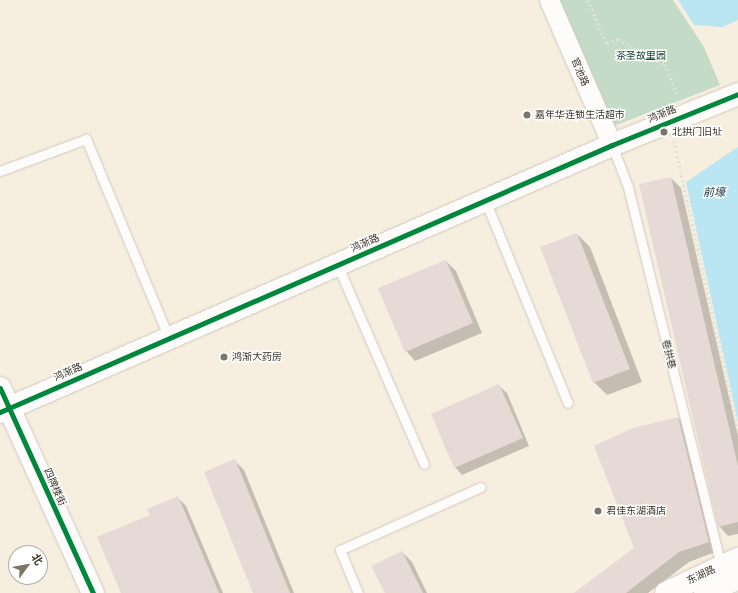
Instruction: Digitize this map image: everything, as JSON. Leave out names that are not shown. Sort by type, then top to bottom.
[{"type":"street","name":"官池路","points":[[549,0],[612,145]]},
{"type":"street","name":"鸿渐路","points":[[5,410],[612,145],[738,94]]},
{"type":"street","name":"四牌楼街","points":[[0,388],[5,410],[93,593]]},
{"type":"street","name":"东湖路","points":[[666,593],[732,567]]},
{"type":"street","name":"东湖路","points":[[705,593],[732,567]]},
{"type":"lane","points":[[0,171],[86,140],[169,338]]},
{"type":"lane","name":"卷拱巷","points":[[612,145],[628,187],[732,567]]},
{"type":"lane","points":[[485,200],[568,403]]},
{"type":"lane","points":[[337,264],[424,464]]},
{"type":"lane","points":[[358,593],[340,550],[481,487]]},
{"type":"path","points":[[588,0],[607,44],[618,39],[665,64],[678,118],[738,430]]},
{"type":"green space","name":"茶圣故里园","points":[[556,0],[673,0],[704,47],[720,85],[611,127]]},
{"type":"water","points":[[678,0],[738,0],[738,20],[723,27],[694,25]]},
{"type":"water","name":"前壕","points":[[738,147],[738,422],[686,182]]},
{"type":"building","points":[[671,177],[738,466],[738,522],[718,527],[639,184]]},
{"type":"building","points":[[577,233],[630,369],[593,383],[540,247]]},
{"type":"building","points":[[446,260],[473,323],[405,352],[378,288]]},
{"type":"building","points":[[499,384],[523,438],[454,468],[431,414]]},
{"type":"building","points":[[678,417],[709,542],[679,552],[626,593],[574,593],[634,548],[594,446],[633,428]]},
{"type":"building","points":[[235,459],[290,593],[253,593],[204,472]]},
{"type":"building","points":[[178,496],[219,593],[121,593],[97,537],[150,515],[147,509]]},
{"type":"building","points":[[402,551],[423,593],[385,593],[371,566]]},
{"type":"cycle path","points":[[0,412],[612,145],[738,94]]},
{"type":"cycle path","points":[[0,388],[93,593]]},
{"type":"place","name":"嘉年华连锁生活超市","points":[[527,115]]},
{"type":"place","name":"北拱门旧址","points":[[664,132]]},
{"type":"place","name":"鸿渐大药房","points":[[224,357]]},
{"type":"place","name":"君佳东湖酒店","points":[[598,511]]}]
